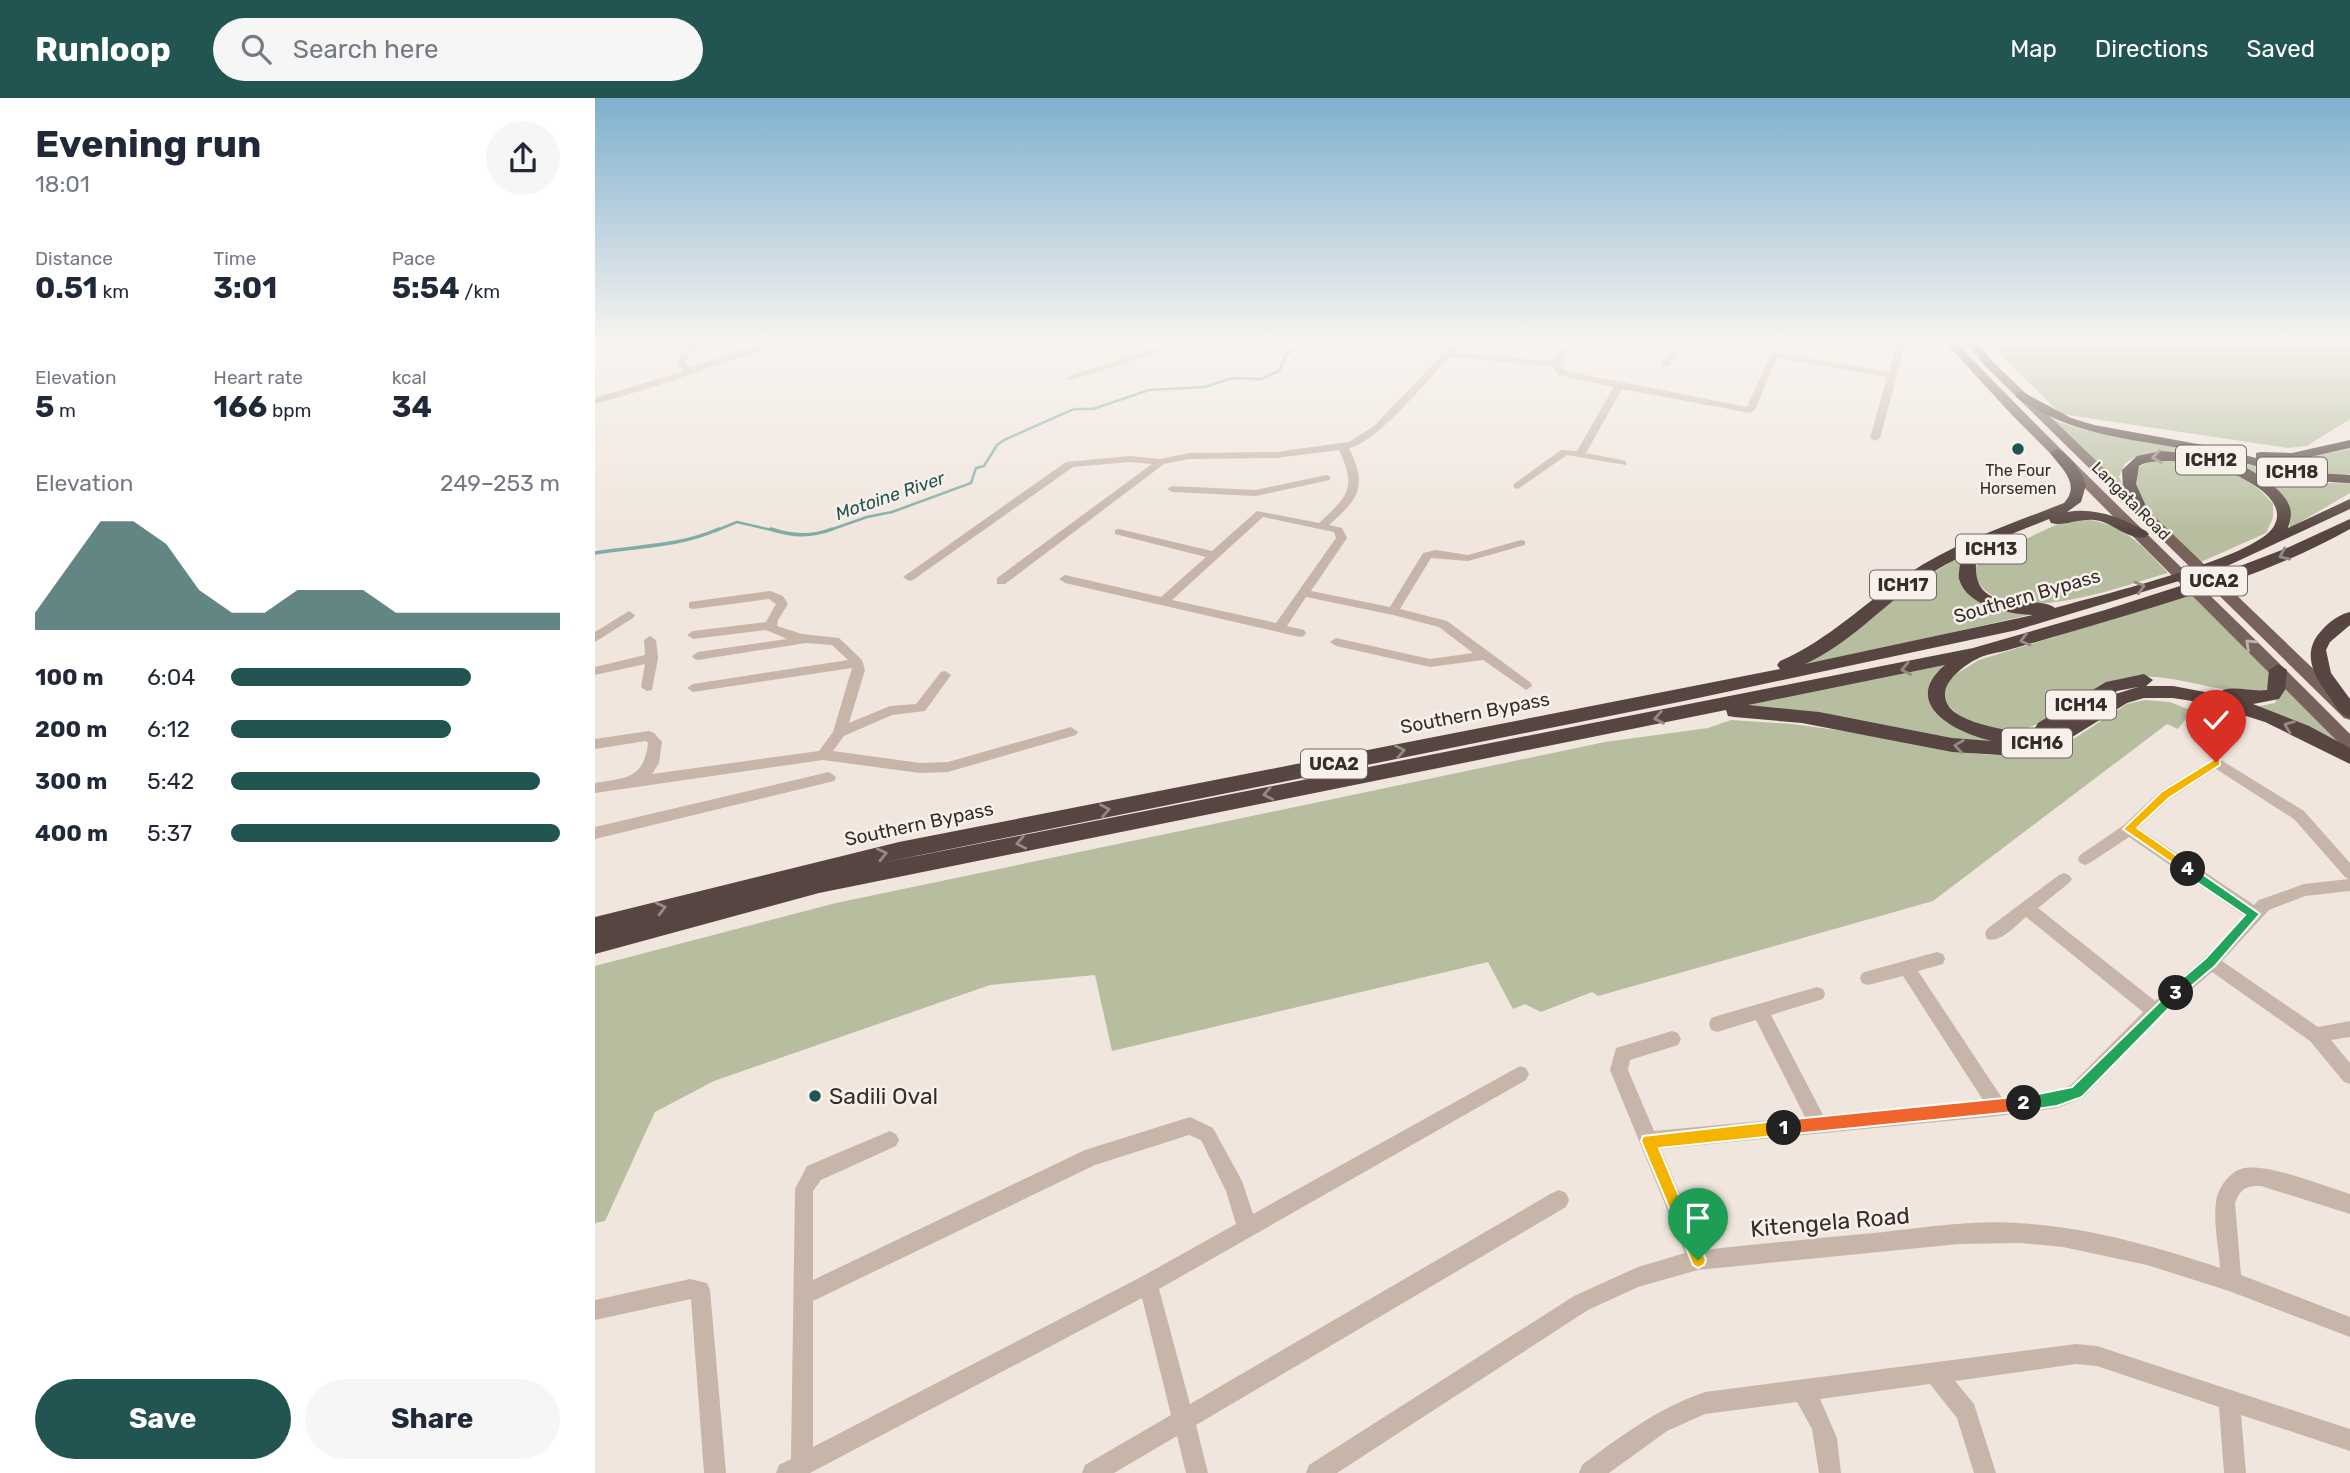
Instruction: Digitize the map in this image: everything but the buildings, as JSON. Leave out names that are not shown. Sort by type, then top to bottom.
[{"type":"highway","name":"ICH18","points":[[2035,404],[2055,417],[2084,428],[2218,452],[2308,476],[2350,479]]},
{"type":"highway","points":[[2236,456],[2292,457],[2350,444]]},
{"type":"highway","points":[[2190,457],[2218,452]]},
{"type":"highway","name":"ICH17","points":[[1684,695],[1807,658],[1929,568],[2069,506],[2080,492],[2080,485],[2077,476],[2057,453]]},
{"type":"highway","name":"ICH12","points":[[2143,515],[2129,484],[2128,470],[2132,465],[2159,455],[2215,461],[2250,475],[2280,501],[2286,512],[2284,525],[2281,532],[2264,545]]},
{"type":"highway","name":"Southern Bypass","points":[[595,926],[899,850],[1962,639],[2220,565],[2350,503]]},
{"type":"highway","name":"ICH13","points":[[2074,606],[2020,609],[1990,600],[1970,584],[1966,575],[1968,562],[1976,555],[2075,514],[2103,517],[2141,534]]},
{"type":"highway","name":"Southern Bypass","points":[[595,944],[819,884],[1973,654],[2077,626],[2247,569],[2283,556],[2350,523]]},
{"type":"highway","points":[[2350,617],[2324,635],[2316,655],[2321,671],[2350,713]]},
{"type":"highway","name":"ICH14","points":[[1973,654],[1941,680],[1938,698],[1945,712],[1958,723],[1986,735],[2005,737],[2038,732],[2061,720],[2106,689],[2123,683],[2162,680],[2253,698],[2273,695],[2279,670]]},
{"type":"highway","name":"ICH16","points":[[1701,710],[1799,716],[1942,743],[2000,748],[2032,745],[2081,724],[2122,697],[2144,691],[2165,690],[2221,702],[2259,714],[2321,740],[2350,757]]},
{"type":"main road","name":"Langata Road","points":[[2010,404],[2222,617],[2279,670],[2350,744]]},
{"type":"main road","name":"Langata Road","points":[[2030,404],[2350,713]]},
{"type":"street","points":[[909,577],[1070,464],[1130,460],[1161,462],[1189,456],[1276,455],[1344,449],[1360,442],[1400,404]]},
{"type":"street","points":[[1581,454],[1609,404]]},
{"type":"street","points":[[1718,404],[1750,410],[1753,404]]},
{"type":"street","points":[[1875,438],[1884,404]]},
{"type":"street","points":[[1322,526],[1337,512],[1356,485],[1358,477],[1344,449]]},
{"type":"street","points":[[1518,486],[1562,453],[1581,454],[1622,463]]},
{"type":"street","points":[[1001,581],[1161,462]]},
{"type":"street","points":[[1173,489],[1256,493],[1326,478]]},
{"type":"street","points":[[1256,493],[1261,513]]},
{"type":"street","points":[[1261,513],[1338,530],[1342,538],[1279,628]]},
{"type":"street","points":[[1163,602],[1261,513]]},
{"type":"street","points":[[1119,532],[1213,555]]},
{"type":"street","points":[[1393,611],[1427,555],[1436,553],[1464,558],[1521,543]]},
{"type":"street","points":[[1065,579],[1300,633]]},
{"type":"street","points":[[1303,593],[1443,624],[1526,686]]},
{"type":"street","points":[[693,605],[769,595],[779,598],[782,604],[771,628],[781,634],[810,640],[835,641],[858,663],[859,670],[839,733],[823,755]]},
{"type":"street","points":[[595,638],[629,615]]},
{"type":"street","points":[[693,635],[772,625]]},
{"type":"street","points":[[647,687],[652,658],[650,640]]},
{"type":"street","points":[[698,656],[810,640]]},
{"type":"street","points":[[1336,642],[1430,663],[1487,656]]},
{"type":"street","points":[[595,671],[652,658]]},
{"type":"street","points":[[693,688],[858,663]]},
{"type":"street","points":[[839,733],[890,711],[920,708],[945,675]]},
{"type":"street","points":[[595,788],[823,755],[920,768],[948,767],[1071,732]]},
{"type":"street","points":[[595,744],[649,736],[655,743],[651,765],[627,783]]},
{"type":"street","points":[[2085,859],[2129,829],[2165,795],[2216,762],[2299,816],[2350,873]]},
{"type":"street","points":[[595,833],[829,776]]},
{"type":"street","points":[[2129,829],[2254,914]]},
{"type":"street","points":[[1993,934],[2064,878]]},
{"type":"street","points":[[1648,1141],[1998,1107],[2057,1099],[2077,1092],[2155,1011],[2211,962],[2264,905],[2290,894],[2350,885]]},
{"type":"street","points":[[2026,908],[2155,1011]]},
{"type":"street","points":[[1868,978],[1937,959]]},
{"type":"street","points":[[2211,962],[2316,1035],[2350,1076]]},
{"type":"street","points":[[1906,967],[1998,1107]]},
{"type":"street","points":[[1717,1024],[1817,994]]},
{"type":"street","points":[[1760,1011],[1818,1124]]},
{"type":"street","points":[[2316,1035],[2350,1029]]},
{"type":"street","points":[[1672,1039],[1626,1052],[1618,1063],[1620,1077],[1698,1260]]},
{"type":"street","points":[[794,1468],[1148,1284],[1520,1074]]},
{"type":"street","points":[[803,1295],[1092,1157],[1190,1126],[1207,1134],[1235,1188],[1247,1228]]},
{"type":"street","points":[[794,1468],[803,1295],[804,1189],[814,1174],[890,1140]]},
{"type":"street","points":[[2231,1281],[2225,1202],[2233,1185],[2243,1177],[2261,1177],[2350,1204]]},
{"type":"street","points":[[1093,1473],[1559,1200]]},
{"type":"street","name":"Kitengela Road","points":[[1317,1473],[1581,1303],[1614,1286],[1665,1266],[1698,1260],[1934,1237],[2017,1232],[2071,1238],[2116,1248],[2231,1281],[2350,1326]]},
{"type":"street","points":[[1148,1284],[1197,1473]]},
{"type":"street","points":[[595,1310],[690,1289],[700,1290],[715,1473]]},
{"type":"street","points":[[1590,1473],[1657,1423],[1683,1409],[1705,1403],[2076,1354],[2097,1356],[2350,1440]]},
{"type":"street","points":[[1935,1373],[1966,1412],[1985,1473]]},
{"type":"street","points":[[1802,1389],[1822,1423],[1828,1446],[1829,1473]]},
{"type":"street","points":[[2229,1399],[2235,1473]]},
{"type":"green space","points":[[2051,404],[2350,404],[2350,419],[2307,446],[2288,448],[2061,414]]},
{"type":"green space","points":[[2044,415],[2078,428],[2184,447],[2289,476],[2330,483],[2350,483],[2350,493],[2290,528],[2288,506],[2238,469],[2208,456],[2162,452],[2148,453],[2125,464],[2119,477],[2129,498]]},
{"type":"green space","points":[[2350,449],[2350,474],[2339,476],[2303,472],[2256,458],[2287,461]]},
{"type":"green space","points":[[2173,459],[2215,466],[2252,484],[2273,504],[2273,518],[2266,533],[2201,562],[2151,515],[2134,483],[2139,467],[2152,461]]},
{"type":"green space","points":[[2082,518],[2110,526],[2131,537],[2168,573],[2092,595],[2032,604],[2006,601],[1986,591],[1973,571],[1981,560],[2060,523]]},
{"type":"green space","points":[[1955,559],[1965,562],[1965,587],[2037,613],[1817,663],[1791,666]]},
{"type":"green space","points":[[2193,594],[2268,666],[2271,678],[2266,691],[2234,691],[2168,678],[2134,677],[2097,688],[2049,718],[2014,730],[1993,730],[1972,723],[1960,716],[1944,700],[1945,686],[1956,674],[1979,660]]},
{"type":"green space","points":[[1955,663],[1933,679],[1928,695],[1935,707],[1943,717],[1960,729],[2007,742],[1963,740],[1731,707]]},
{"type":"green space","points":[[2284,683],[2350,749],[2255,707],[2275,703]]},
{"type":"green space","points":[[2145,700],[2170,702],[2192,711],[2178,729],[2167,724],[1933,901],[1598,996],[1592,992],[1541,1012],[1525,1004],[1513,1009],[1488,962],[1112,1051],[1095,975],[990,985],[714,1081],[655,1112],[605,1221],[595,1223],[595,966],[836,903],[1605,742],[1708,728],[1731,720],[1792,724],[1873,735],[1947,751],[1991,755],[2049,749],[2075,738],[2127,704]]},
{"type":"waterway","name":"Motoine River","points":[[827,531],[867,517],[892,512],[971,483],[976,468],[984,466],[997,445],[1004,440],[1074,409],[1093,409],[1107,404]]},
{"type":"waterway","name":"Motoine River","points":[[715,531],[737,522],[776,531]]},
{"type":"waterway","name":"Motoine River","points":[[595,553],[672,543],[719,529]]},
{"type":"waterway","name":"Motoine River","points":[[771,529],[801,535],[832,529]]},
{"type":"place","name":"The Four Horsemen","points":[[2018,449]]},
{"type":"place","name":"Sadili Oval","points":[[815,1096]]},
{"type":"route","points":[[1698,1260],[1648,1141],[1998,1107],[2057,1099],[2077,1092],[2155,1011],[2211,962],[2254,914],[2129,829],[2165,795],[2216,762]]}]
